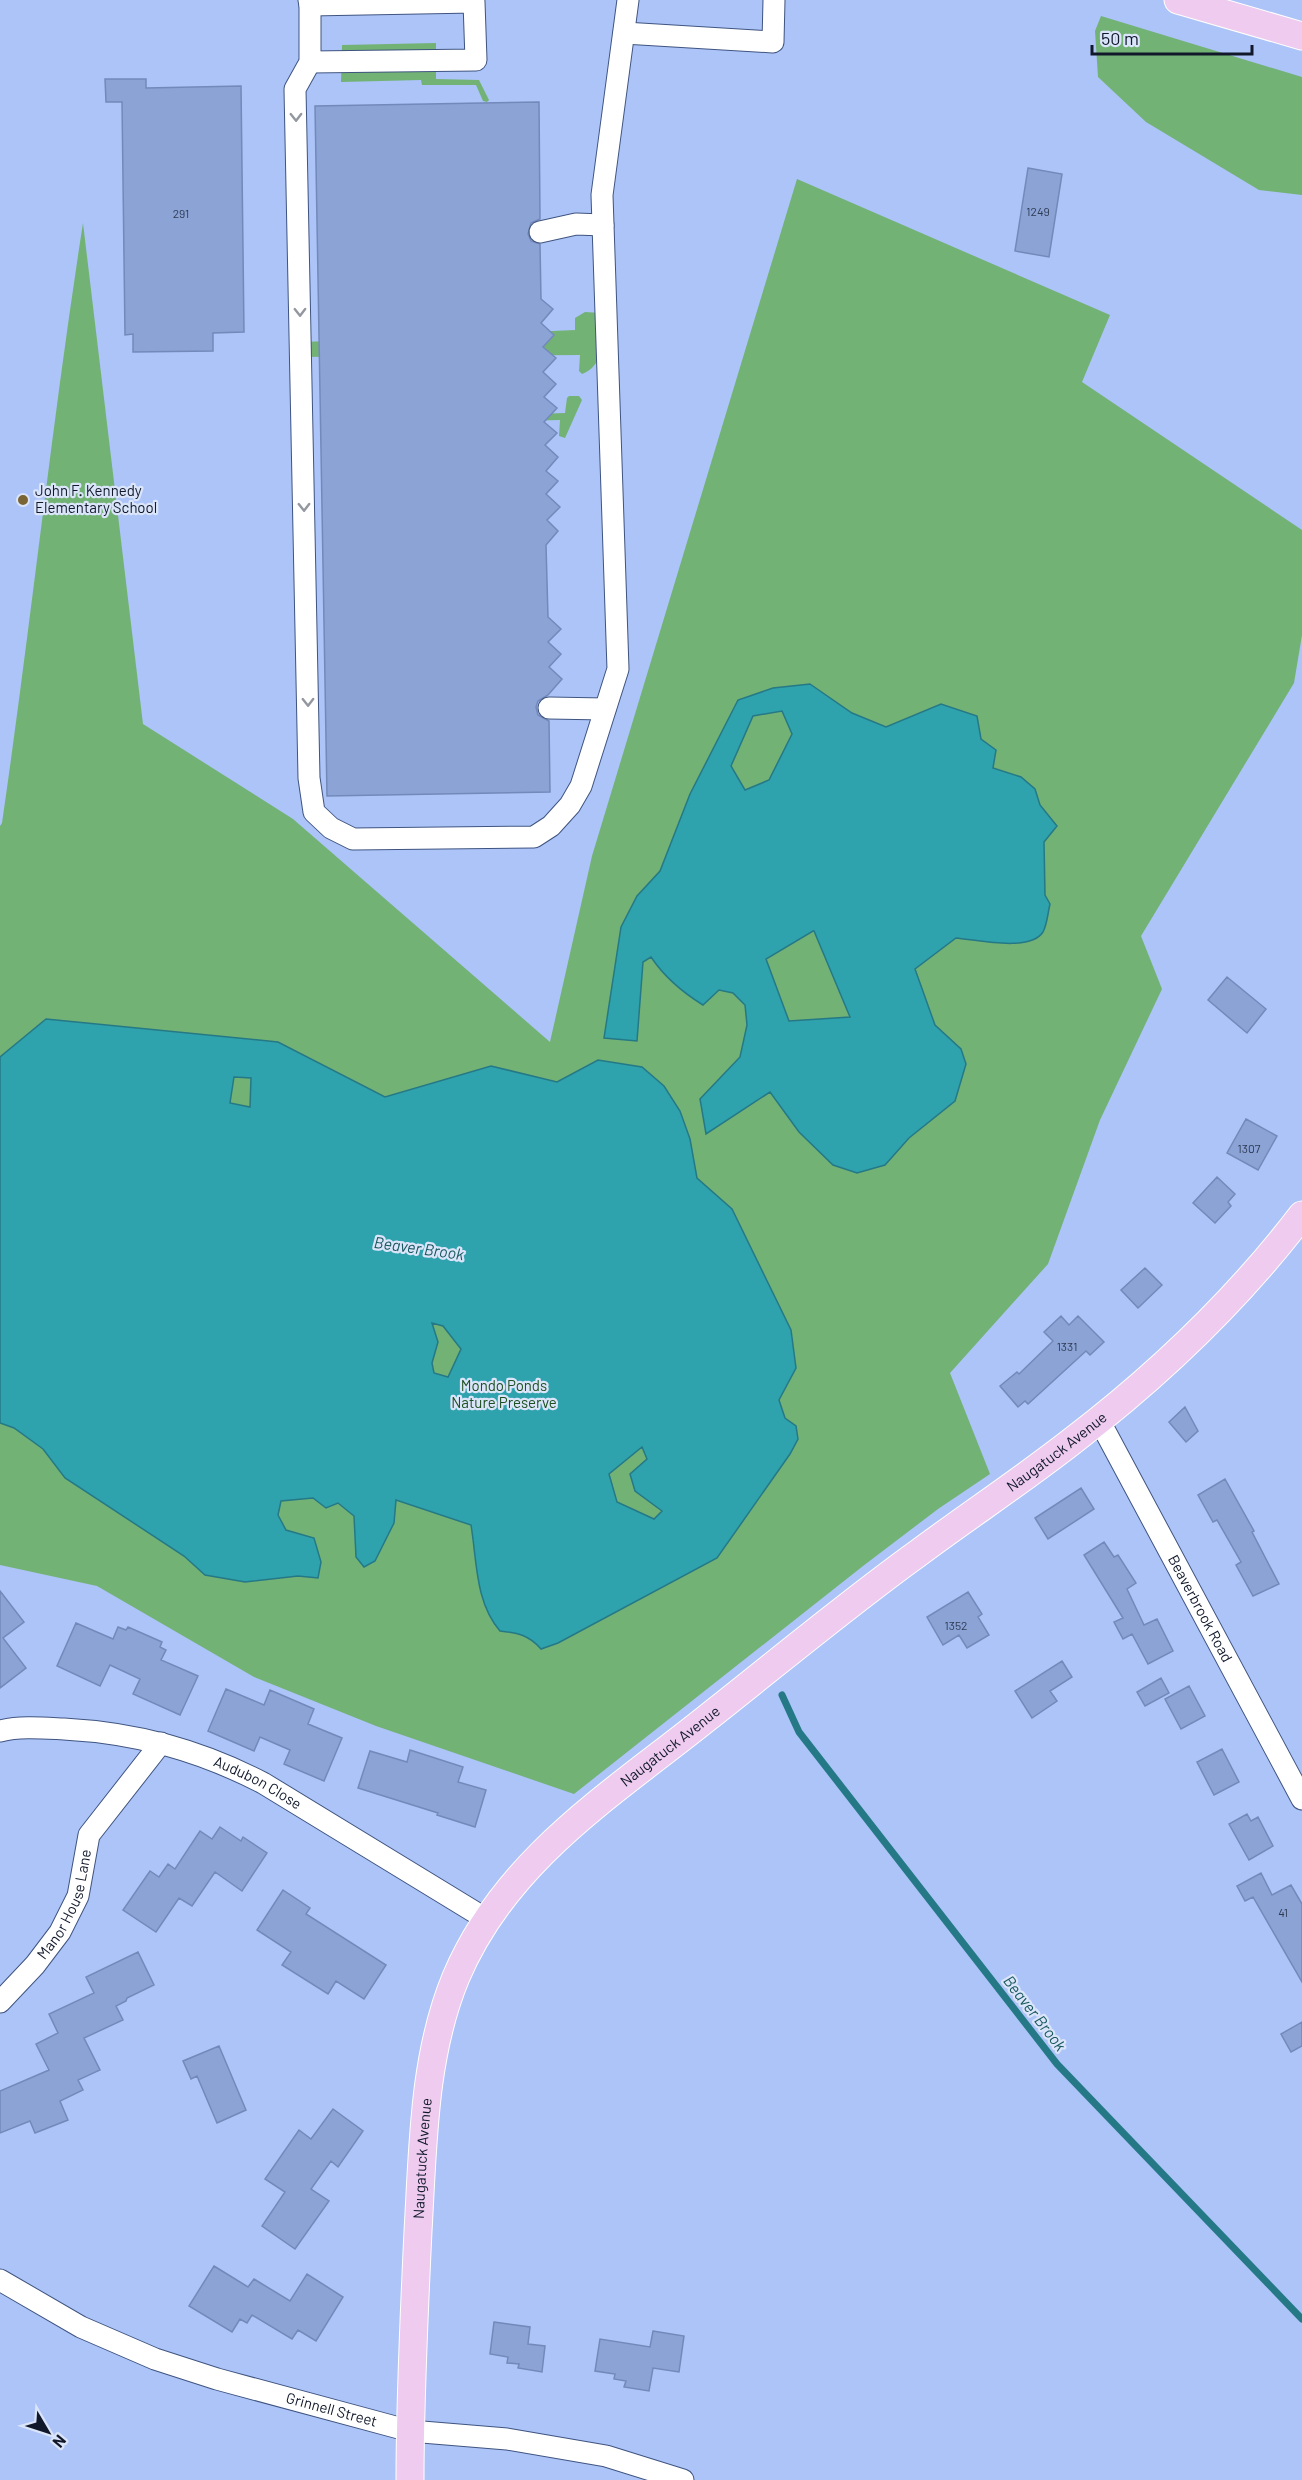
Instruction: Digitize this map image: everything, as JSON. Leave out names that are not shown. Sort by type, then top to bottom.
[{"type":"main road","points":[[1178,0],[1302,36]]},
{"type":"main road","name":"Naugatuck Avenue","points":[[410,2480],[421,2176],[433,2063],[444,2010],[455,1979],[486,1919],[506,1891],[534,1859],[584,1815],[869,1590],[1099,1420],[1196,1333],[1266,1259],[1302,1215]]},
{"type":"street","points":[[310,62],[476,60],[474,2],[310,2],[310,62],[295,89],[309,778],[314,812],[331,828],[352,839],[534,837],[551,826],[570,805],[581,786],[618,669],[602,195],[628,0]]},
{"type":"street","points":[[624,33],[773,42],[774,0]]},
{"type":"street","points":[[540,232],[576,224],[603,225]]},
{"type":"street","points":[[549,708],[605,709]]},
{"type":"street","name":"Beaverbrook Road","points":[[1099,1420],[1302,1799]]},
{"type":"street","name":"Audubon Close","points":[[0,1731],[52,1729],[100,1731],[161,1743],[212,1759],[263,1783],[486,1919]]},
{"type":"street","name":"Manor House Lane","points":[[0,2002],[35,1965],[60,1932],[78,1896],[89,1835],[161,1743]]},
{"type":"street","name":"Grinnell Street","points":[[0,2280],[64,2319],[155,2359],[217,2379],[410,2431],[507,2439],[606,2456],[683,2480]]},
{"type":"green space","points":[[1101,16],[1302,77],[1302,195],[1259,190],[1146,122],[1098,77],[1095,31]]},
{"type":"green space","points":[[436,43],[436,79],[479,80],[489,100],[487,102],[483,101],[476,85],[422,85],[421,80],[341,82],[342,45]]},
{"type":"green space","name":"Mondo Ponds Nature Preserve","points":[[797,179],[1110,315],[1082,382],[1302,530],[1302,635],[1294,683],[1141,936],[1162,989],[1100,1120],[1048,1264],[950,1373],[990,1474],[938,1509],[863,1566],[574,1794],[376,1726],[254,1677],[97,1586],[0,1565],[0,826],[13,748],[61,373],[83,223],[143,724],[293,819],[550,1042],[592,856]]},
{"type":"green space","points":[[585,312],[601,313],[602,339],[596,364],[582,374],[579,371],[580,355],[292,357],[304,342],[575,330],[575,318]]},
{"type":"green space","points":[[569,396],[579,396],[582,400],[565,438],[559,436],[560,420],[347,425],[347,420],[565,413]]},
{"type":"water","points":[[810,684],[852,713],[886,727],[941,704],[977,716],[981,739],[996,750],[993,768],[1021,777],[1035,789],[1040,805],[1057,826],[1044,842],[1045,895],[1050,904],[1043,932],[1027,942],[1016,943],[956,938],[915,969],[935,1025],[961,1049],[966,1064],[955,1101],[909,1138],[885,1165],[857,1173],[833,1165],[799,1132],[770,1092],[706,1134],[700,1099],[740,1057],[747,1025],[745,1005],[733,993],[719,990],[703,1005],[674,984],[651,957],[643,962],[637,1041],[604,1038],[621,927],[637,896],[660,871],[690,794],[738,700],[773,688]],"holes":[[[782,711],[792,734],[769,780],[745,790],[731,766],[753,716]],[[814,931],[850,1017],[789,1021],[766,959]]]},
{"type":"water","points":[[46,1019],[278,1042],[385,1097],[491,1066],[557,1082],[598,1060],[642,1067],[664,1086],[680,1111],[690,1139],[697,1178],[732,1209],[791,1330],[796,1368],[779,1400],[785,1418],[796,1426],[798,1439],[790,1454],[717,1558],[558,1643],[541,1649],[523,1636],[500,1631],[492,1620],[478,1581],[471,1525],[396,1500],[394,1523],[375,1561],[364,1567],[356,1557],[354,1516],[338,1503],[326,1508],[313,1498],[281,1501],[278,1515],[286,1530],[314,1538],[321,1562],[318,1578],[298,1576],[245,1582],[205,1575],[184,1556],[65,1478],[43,1449],[14,1428],[0,1423],[0,1057]],"holes":[[[234,1077],[251,1078],[250,1107],[230,1103]],[[432,1323],[443,1326],[461,1349],[448,1377],[434,1373],[432,1363],[438,1342]],[[642,1447],[647,1459],[630,1474],[635,1491],[662,1511],[654,1519],[617,1502],[609,1474]]]},
{"type":"building","points":[[105,79],[146,79],[146,88],[241,86],[244,332],[213,333],[213,351],[133,352],[133,334],[125,335],[122,102],[106,102]]},
{"type":"building","points":[[539,102],[540,219],[531,223],[528,234],[531,241],[540,244],[541,299],[553,309],[541,323],[554,335],[543,347],[556,358],[543,372],[556,384],[544,397],[557,408],[544,422],[557,433],[545,445],[558,457],[546,471],[558,481],[546,494],[560,507],[547,520],[558,531],[546,545],[548,617],[561,629],[548,642],[561,654],[549,667],[562,679],[548,695],[538,701],[536,707],[538,715],[549,721],[550,792],[327,796],[315,106]]},
{"type":"building","points":[[1028,168],[1062,174],[1049,257],[1015,251]]},
{"type":"building","points":[[1227,977],[1266,1009],[1247,1033],[1208,1000]]},
{"type":"building","points":[[1246,1119],[1277,1136],[1258,1170],[1227,1153]]},
{"type":"building","points":[[1217,1177],[1235,1194],[1228,1202],[1231,1206],[1215,1223],[1193,1203]]},
{"type":"building","points":[[1145,1268],[1162,1285],[1138,1308],[1121,1290]]},
{"type":"building","points":[[1061,1316],[1069,1325],[1078,1316],[1104,1342],[1090,1355],[1086,1351],[1028,1404],[1025,1401],[1018,1407],[1000,1386],[1017,1372],[1019,1374],[1053,1341],[1044,1332]]},
{"type":"building","points":[[1185,1407],[1198,1431],[1186,1442],[1169,1422]]},
{"type":"building","points":[[1225,1479],[1254,1531],[1252,1532],[1279,1584],[1253,1596],[1236,1565],[1241,1562],[1217,1520],[1213,1522],[1198,1495]]},
{"type":"building","points":[[1081,1488],[1094,1509],[1048,1539],[1035,1518]]},
{"type":"building","points":[[1104,1542],[1114,1557],[1118,1555],[1136,1583],[1127,1589],[1144,1625],[1157,1619],[1173,1651],[1148,1664],[1132,1634],[1123,1639],[1114,1622],[1123,1618],[1084,1555]]},
{"type":"building","points":[[0,1591],[24,1622],[3,1638],[26,1668],[0,1688]]},
{"type":"building","points":[[968,1592],[982,1614],[978,1617],[989,1635],[967,1648],[959,1635],[943,1645],[927,1617]]},
{"type":"building","points":[[76,1623],[113,1639],[118,1627],[126,1630],[128,1627],[162,1642],[160,1647],[166,1650],[161,1660],[198,1676],[180,1715],[133,1694],[140,1679],[110,1665],[100,1686],[57,1666]]},
{"type":"building","points":[[1062,1661],[1072,1677],[1050,1691],[1057,1701],[1032,1718],[1015,1691]]},
{"type":"building","points":[[1161,1678],[1169,1693],[1145,1706],[1137,1692]]},
{"type":"building","points":[[1189,1686],[1205,1716],[1181,1729],[1165,1699]]},
{"type":"building","points":[[226,1689],[264,1705],[270,1690],[314,1709],[308,1724],[342,1738],[324,1781],[284,1764],[290,1750],[260,1737],[254,1751],[208,1731]]},
{"type":"building","points":[[1222,1749],[1239,1782],[1214,1795],[1197,1762]]},
{"type":"building","points":[[410,1750],[463,1767],[458,1782],[486,1790],[475,1827],[358,1788],[370,1751],[407,1762]]},
{"type":"building","points":[[1247,1814],[1251,1821],[1258,1817],[1273,1846],[1249,1860],[1229,1824]]},
{"type":"building","points":[[220,1827],[241,1841],[243,1837],[267,1853],[242,1891],[215,1872],[192,1906],[179,1898],[156,1932],[123,1910],[150,1871],[159,1877],[168,1864],[175,1869],[200,1831],[212,1839]]},
{"type":"building","points":[[1261,1873],[1272,1895],[1291,1885],[1302,1904],[1302,1982],[1253,1897],[1245,1901],[1237,1886]]},
{"type":"building","points":[[283,1890],[310,1908],[306,1914],[386,1965],[364,1999],[336,1981],[328,1994],[282,1965],[291,1952],[257,1930]]},
{"type":"building","points":[[138,1952],[154,1985],[116,2006],[123,2020],[84,2038],[100,2070],[78,2080],[83,2090],[60,2101],[68,2120],[35,2133],[30,2121],[0,2133],[0,2091],[49,2070],[36,2044],[58,2033],[49,2014],[94,1993],[86,1977]]},
{"type":"building","points":[[1302,2022],[1302,2046],[1291,2052],[1281,2034]]},
{"type":"building","points":[[219,2046],[246,2110],[217,2123],[197,2076],[191,2079],[183,2061]]},
{"type":"building","points":[[333,2109],[363,2131],[338,2167],[331,2161],[311,2189],[329,2201],[295,2249],[262,2226],[285,2192],[265,2179],[299,2130],[311,2139]]},
{"type":"building","points":[[214,2266],[248,2287],[254,2279],[290,2301],[307,2274],[343,2297],[316,2341],[298,2330],[292,2339],[252,2315],[247,2323],[240,2319],[232,2332],[189,2306]]},
{"type":"building","points":[[494,2322],[530,2327],[528,2344],[545,2346],[542,2372],[518,2368],[519,2364],[507,2363],[508,2357],[490,2354]]},
{"type":"building","points":[[653,2331],[684,2336],[679,2372],[653,2368],[649,2391],[624,2387],[626,2381],[614,2379],[615,2374],[595,2371],[600,2339],[650,2347]]},
{"type":"waterway","name":"Beaver Brook","points":[[782,1695],[799,1732],[1057,2064],[1302,2319]]},
{"type":"place","name":"John F. Kennedy Elementary School","points":[[23,500]]}]
